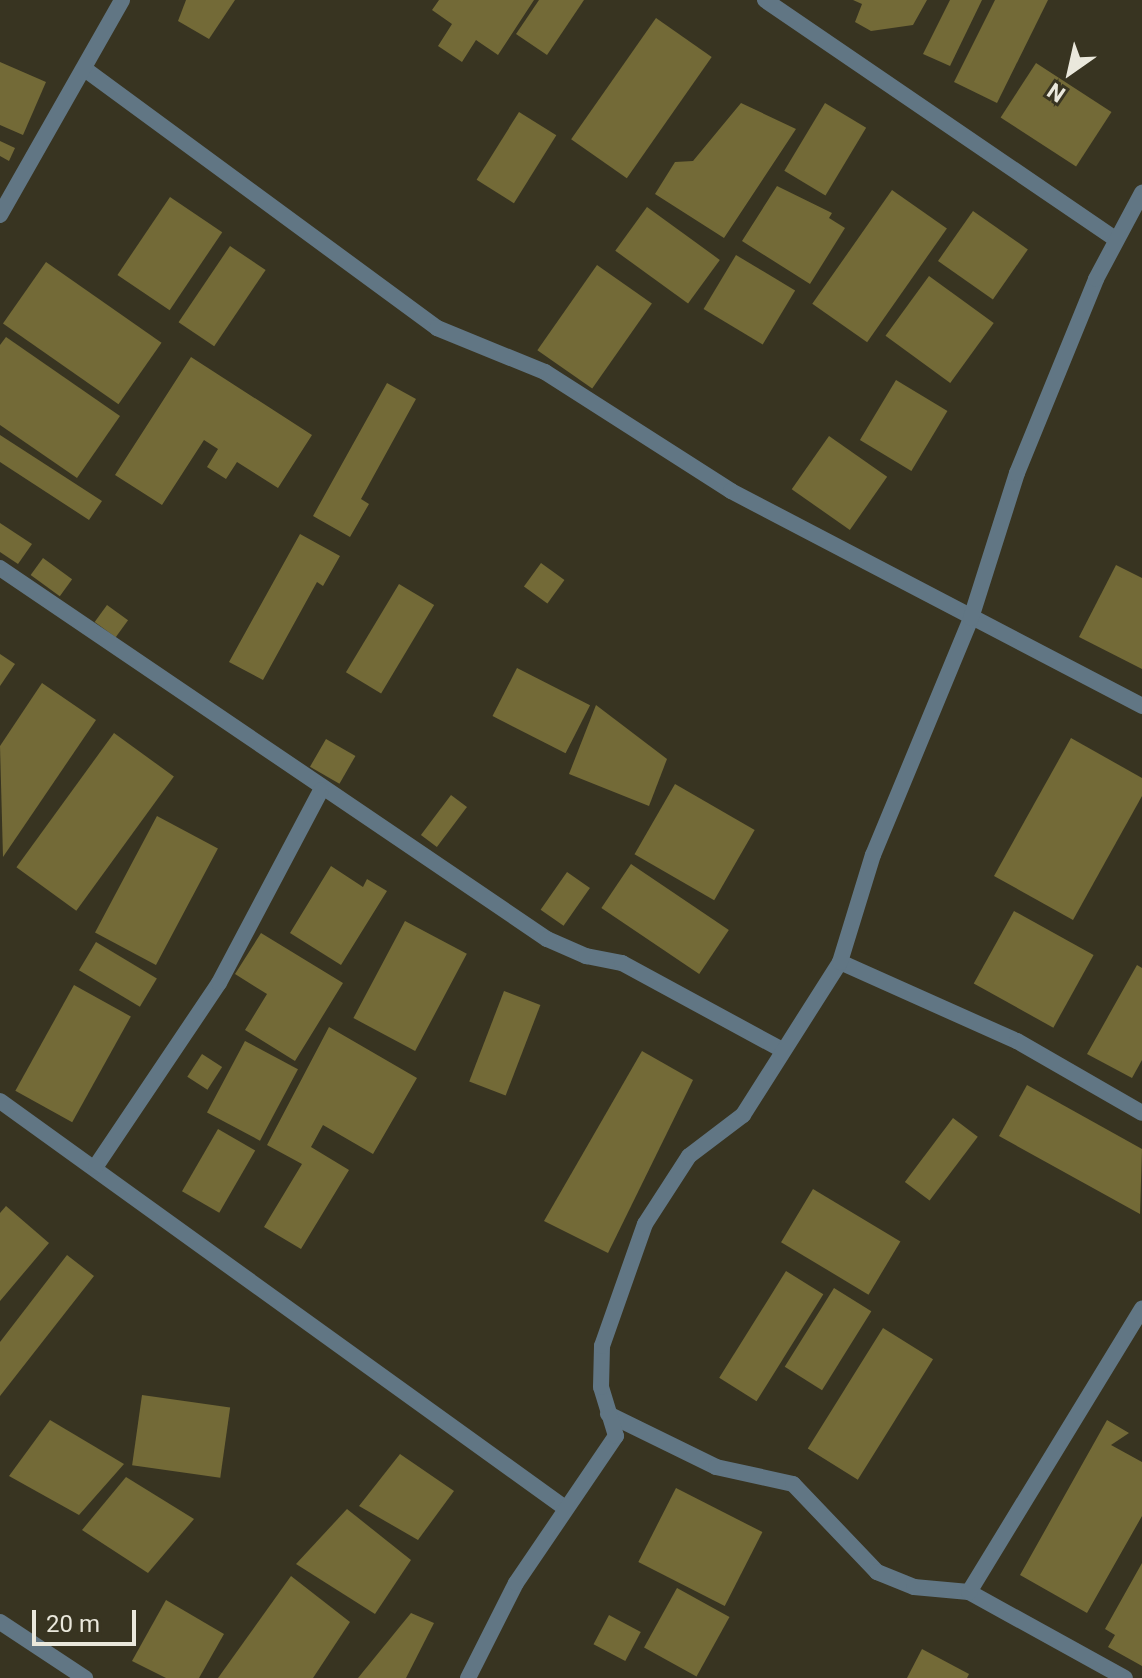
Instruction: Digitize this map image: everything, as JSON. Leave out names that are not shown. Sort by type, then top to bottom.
[{"type":"street","points":[[0,215],[86,70],[122,0]]},
{"type":"street","points":[[765,0],[1116,239]]},
{"type":"street","points":[[86,70],[437,328],[545,372],[731,491],[1142,706]]},
{"type":"street","points":[[468,1678],[516,1583],[616,1436],[605,1412],[602,1346],[645,1224],[689,1156],[743,1115],[840,962],[873,855],[971,618],[1017,473],[1116,239],[1142,193]]},
{"type":"street","points":[[0,568],[321,790],[547,939],[586,956],[622,963],[782,1050]]},
{"type":"street","points":[[96,1166],[219,983],[321,790]]},
{"type":"street","points":[[840,962],[1017,1041],[1142,1113]]},
{"type":"street","points":[[0,1101],[96,1166],[565,1508]]},
{"type":"street","points":[[969,1592],[1142,1309]]},
{"type":"street","points":[[605,1412],[716,1467],[793,1484],[877,1572],[914,1587],[969,1592],[1125,1678]]},
{"type":"street","points":[[0,1622],[85,1678]]},
{"type":"building","points":[[186,0],[235,0],[209,39],[178,21]]},
{"type":"building","points":[[439,0],[534,0],[498,55],[476,40],[462,62],[438,46],[452,24],[432,10]]},
{"type":"building","points":[[539,0],[584,0],[547,55],[516,34]]},
{"type":"building","points":[[853,0],[927,0],[913,25],[871,31],[855,22],[862,4]]},
{"type":"building","points":[[950,0],[982,0],[950,66],[923,54]]},
{"type":"building","points":[[995,0],[1048,0],[997,103],[954,82]]},
{"type":"building","points":[[656,18],[712,57],[627,178],[571,139]]},
{"type":"building","points":[[0,62],[46,82],[23,135],[0,125]]},
{"type":"building","points":[[1036,63],[1111,112],[1076,167],[1001,118]]},
{"type":"building","points":[[741,103],[796,129],[724,238],[655,194],[675,162],[693,161]]},
{"type":"building","points":[[825,103],[866,128],[825,195],[784,171]]},
{"type":"building","points":[[519,112],[556,135],[514,203],[477,180]]},
{"type":"building","points":[[0,141],[15,148],[9,161],[0,156]]},
{"type":"building","points":[[777,186],[832,213],[829,218],[845,228],[810,284],[742,241]]},
{"type":"building","points":[[892,190],[947,228],[867,342],[812,304]]},
{"type":"building","points":[[170,197],[222,232],[170,310],[117,275]]},
{"type":"building","points":[[647,207],[720,260],[688,304],[615,251]]},
{"type":"building","points":[[973,211],[1028,249],[993,299],[938,261]]},
{"type":"building","points":[[230,246],[266,270],[214,346],[179,322]]},
{"type":"building","points":[[736,255],[795,291],[763,345],[704,309]]},
{"type":"building","points":[[46,262],[162,343],[118,404],[3,323]]},
{"type":"building","points":[[597,265],[652,303],[592,389],[537,350]]},
{"type":"building","points":[[929,276],[994,323],[950,383],[886,336]]},
{"type":"building","points":[[6,337],[120,416],[77,478],[0,425],[0,345]]},
{"type":"building","points":[[191,357],[312,435],[278,488],[237,462],[226,479],[207,467],[218,449],[204,440],[162,505],[115,475]]},
{"type":"building","points":[[896,380],[947,411],[911,471],[860,440]]},
{"type":"building","points":[[387,383],[416,399],[361,499],[369,504],[350,537],[313,516]]},
{"type":"building","points":[[0,435],[102,501],[89,520],[0,462]]},
{"type":"building","points":[[829,436],[887,477],[850,530],[792,489]]},
{"type":"building","points":[[0,523],[32,544],[18,564],[0,552]]},
{"type":"building","points":[[300,534],[340,556],[323,586],[317,582],[263,680],[229,662]]},
{"type":"building","points":[[43,558],[72,579],[60,596],[31,575]]},
{"type":"building","points":[[541,563],[564,580],[547,604],[524,586]]},
{"type":"building","points":[[1116,565],[1142,578],[1142,669],[1079,637]]},
{"type":"building","points":[[399,584],[434,605],[381,693],[346,672]]},
{"type":"building","points":[[107,605],[128,620],[116,637],[95,622]]},
{"type":"building","points":[[0,654],[15,664],[0,686]]},
{"type":"building","points":[[517,668],[590,705],[566,753],[492,716]]},
{"type":"building","points":[[42,683],[96,720],[3,857],[0,746]]},
{"type":"building","points":[[596,705],[667,759],[649,806],[569,774]]},
{"type":"building","points":[[114,733],[174,776],[76,911],[16,867]]},
{"type":"building","points":[[1071,738],[1142,778],[1142,796],[1073,920],[994,876]]},
{"type":"building","points":[[326,739],[355,756],[339,784],[310,767]]},
{"type":"building","points":[[675,784],[755,830],[714,900],[634,854]]},
{"type":"building","points":[[451,795],[467,807],[437,847],[421,835]]},
{"type":"building","points":[[157,816],[218,848],[156,965],[95,933]]},
{"type":"building","points":[[631,864],[729,930],[699,974],[601,908]]},
{"type":"building","points":[[331,866],[363,887],[367,879],[387,891],[341,965],[290,933]]},
{"type":"building","points":[[567,872],[590,888],[564,926],[541,910]]},
{"type":"building","points":[[1014,911],[1094,955],[1053,1028],[974,984]]},
{"type":"building","points":[[405,921],[467,954],[415,1051],[353,1018]]},
{"type":"building","points":[[261,933],[343,983],[295,1061],[245,1030],[267,994],[235,974]]},
{"type":"building","points":[[96,942],[157,979],[140,1007],[79,970]]},
{"type":"building","points":[[1137,965],[1142,968],[1142,1060],[1132,1078],[1087,1054]]},
{"type":"building","points":[[74,985],[131,1017],[72,1122],[15,1091]]},
{"type":"building","points":[[504,991],[540,1005],[506,1096],[469,1082]]},
{"type":"building","points":[[329,1027],[417,1078],[373,1154],[323,1125],[311,1147],[349,1170],[301,1249],[264,1227],[302,1164],[267,1145]]},
{"type":"building","points":[[245,1041],[298,1069],[260,1141],[207,1113]]},
{"type":"building","points":[[642,1051],[693,1080],[608,1253],[544,1221]]},
{"type":"building","points":[[202,1054],[222,1067],[207,1090],[187,1077]]},
{"type":"building","points":[[1027,1085],[1142,1149],[1140,1214],[999,1136]]},
{"type":"building","points":[[953,1118],[978,1137],[930,1201],[905,1182]]},
{"type":"building","points":[[218,1129],[255,1150],[219,1213],[182,1191]]},
{"type":"building","points":[[813,1189],[900,1242],[868,1295],[781,1242]]},
{"type":"building","points":[[6,1206],[49,1243],[0,1301],[0,1213]]},
{"type":"building","points":[[67,1255],[94,1276],[0,1396],[0,1342]]},
{"type":"building","points":[[786,1271],[823,1294],[757,1401],[719,1378]]},
{"type":"building","points":[[834,1288],[871,1311],[822,1390],[785,1367]]},
{"type":"building","points":[[883,1328],[933,1359],[858,1480],[808,1448]]},
{"type":"building","points":[[142,1395],[230,1407],[220,1478],[132,1465]]},
{"type":"building","points":[[50,1420],[124,1464],[79,1515],[9,1476]]},
{"type":"building","points":[[1107,1420],[1129,1433],[1111,1445],[1142,1462],[1142,1516],[1087,1613],[1020,1575]]},
{"type":"building","points":[[400,1454],[454,1491],[418,1540],[359,1506]]},
{"type":"building","points":[[126,1477],[194,1519],[148,1573],[82,1530]]},
{"type":"building","points":[[676,1488],[762,1532],[725,1606],[638,1562]]},
{"type":"building","points":[[347,1509],[411,1560],[375,1614],[296,1564]]},
{"type":"building","points":[[1142,1563],[1142,1666],[1108,1647],[1115,1635],[1105,1629]]},
{"type":"building","points":[[291,1576],[350,1622],[313,1678],[218,1678]]},
{"type":"building","points":[[677,1588],[729,1617],[697,1677],[644,1647]]},
{"type":"building","points":[[166,1600],[224,1634],[199,1678],[166,1678],[132,1661]]},
{"type":"building","points":[[411,1613],[434,1623],[406,1678],[358,1678]]},
{"type":"building","points":[[609,1615],[641,1632],[625,1661],[594,1644]]},
{"type":"building","points":[[922,1649],[969,1674],[967,1678],[907,1678]]}]
